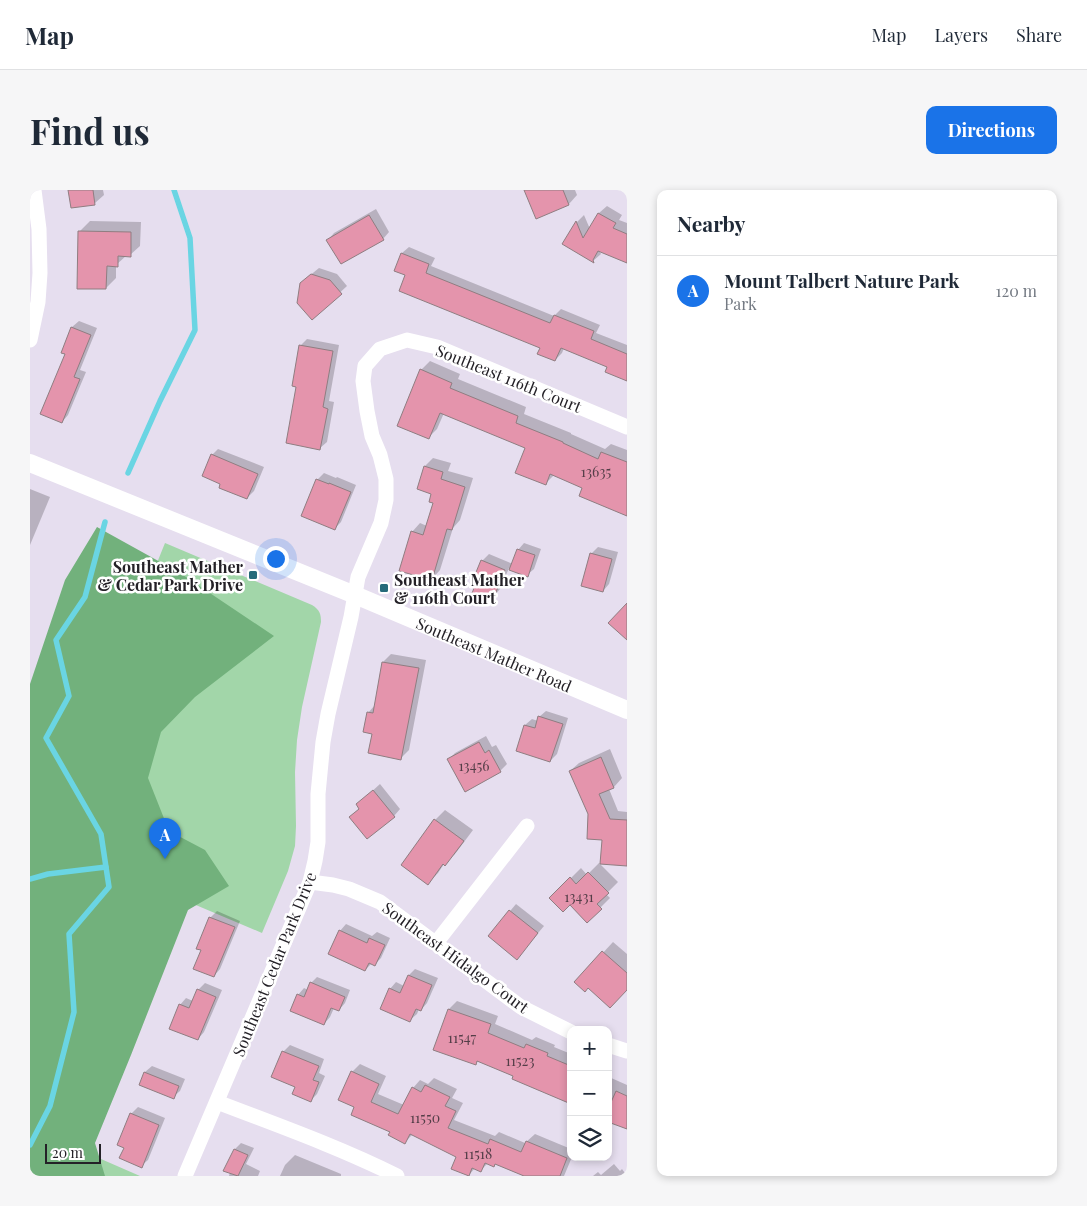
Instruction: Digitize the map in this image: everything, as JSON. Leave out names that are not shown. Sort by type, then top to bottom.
[{"type":"street","points":[[30,340],[38,302],[40,273],[39,229],[34,190]]},
{"type":"street","name":"Southeast 116th Court","points":[[355,595],[358,577],[381,524],[386,500],[386,479],[380,455],[372,436],[364,381],[365,366],[380,349],[407,340],[437,347],[627,426]]},
{"type":"street","name":"Southeast Mather Road","points":[[30,463],[355,595],[627,710]]},
{"type":"street","name":"Southeast Cedar Park Drive","points":[[186,1176],[310,882],[318,842],[318,794],[323,742],[355,595]]},
{"type":"street","points":[[436,943],[527,826]]},
{"type":"street","name":"Southeast Hidalgo Court","points":[[310,882],[349,889],[380,902],[521,1006],[567,1030]]},
{"type":"street","points":[[612,1046],[627,1051]]},
{"type":"street","points":[[217,1102],[303,1135],[397,1176]]},
{"type":"green space","points":[[97,527],[180,573],[274,636],[195,697],[161,732],[148,778],[169,831],[205,850],[229,886],[188,910],[95,1143],[105,1176],[30,1176],[30,684],[65,580]]},
{"type":"green space","points":[[165,543],[312,605],[320,612],[321,622],[302,707],[297,740],[295,846],[288,871],[262,933],[184,900],[78,1149],[140,1176],[30,1176],[30,878]]},
{"type":"building","points":[[68,190],[93,190],[95,205],[71,208]]},
{"type":"building","points":[[524,190],[563,190],[569,205],[536,219]]},
{"type":"building","points":[[598,213],[616,223],[613,228],[627,234],[627,263],[598,251],[593,260],[594,263],[562,244],[576,221],[583,238]]},
{"type":"building","points":[[369,215],[384,240],[341,264],[326,240]]},
{"type":"building","points":[[78,231],[131,232],[131,257],[118,256],[118,267],[107,266],[106,289],[77,289]]},
{"type":"building","points":[[401,253],[429,264],[426,273],[550,323],[554,315],[594,331],[591,339],[627,354],[627,381],[605,372],[607,367],[561,348],[555,361],[537,354],[540,348],[399,291],[405,275],[394,271]]},
{"type":"building","points":[[311,274],[330,280],[342,294],[312,320],[297,303],[300,283]]},
{"type":"building","points":[[71,327],[91,335],[74,377],[80,379],[62,423],[40,414],[65,354],[61,353]]},
{"type":"building","points":[[299,345],[333,351],[323,407],[328,409],[320,450],[286,443],[296,387],[292,386]]},
{"type":"building","points":[[420,369],[452,383],[450,388],[518,416],[516,423],[598,459],[601,452],[627,462],[627,516],[579,496],[582,488],[550,474],[546,485],[515,473],[525,448],[440,413],[429,439],[397,426]]},
{"type":"building","points":[[211,454],[258,474],[247,499],[219,488],[220,484],[202,476]]},
{"type":"building","points":[[424,466],[443,472],[441,479],[465,487],[452,530],[447,529],[432,580],[399,571],[411,531],[423,535],[433,503],[429,502],[431,494],[417,489]]},
{"type":"building","points":[[316,479],[351,492],[335,530],[301,516]]},
{"type":"building","points":[[517,549],[535,555],[528,577],[509,570]]},
{"type":"building","points":[[590,553],[612,559],[603,592],[581,586]]},
{"type":"building","points":[[481,560],[505,570],[494,597],[487,595],[485,602],[471,596],[474,588],[470,587]]},
{"type":"building","points":[[627,603],[627,640],[608,623]]},
{"type":"building","points":[[382,662],[419,668],[401,760],[368,753],[372,734],[363,732],[367,712],[373,713]]},
{"type":"building","points":[[538,716],[563,724],[550,762],[516,751],[524,725],[535,728]]},
{"type":"building","points":[[479,742],[485,753],[489,750],[501,772],[465,792],[447,759]]},
{"type":"building","points":[[601,757],[614,788],[599,794],[610,819],[627,820],[627,866],[600,864],[602,840],[587,839],[588,814],[569,771]]},
{"type":"building","points":[[373,790],[395,817],[367,839],[349,817],[359,809],[356,804]]},
{"type":"building","points":[[434,819],[464,841],[445,866],[443,864],[428,885],[401,865]]},
{"type":"building","points":[[588,872],[609,893],[597,904],[602,909],[587,923],[570,905],[563,912],[549,898],[570,877],[576,884]]},
{"type":"building","points":[[509,910],[538,933],[517,960],[488,936]]},
{"type":"building","points":[[209,917],[235,927],[214,977],[193,969],[201,950],[196,949]]},
{"type":"building","points":[[339,930],[367,943],[369,938],[385,945],[375,966],[369,963],[365,971],[328,954]]},
{"type":"building","points":[[602,951],[627,973],[627,990],[610,1008],[588,988],[585,992],[574,982]]},
{"type":"building","points":[[408,975],[432,985],[421,1011],[416,1009],[410,1022],[380,1009],[389,988],[400,993]]},
{"type":"building","points":[[310,982],[345,997],[339,1011],[331,1008],[324,1025],[290,1011],[297,994],[304,997]]},
{"type":"building","points":[[197,989],[216,997],[198,1040],[169,1029],[179,1004],[189,1008]]},
{"type":"building","points":[[448,1009],[491,1024],[488,1033],[524,1048],[526,1044],[548,1053],[547,1056],[567,1064],[567,1102],[512,1079],[513,1076],[477,1061],[476,1065],[433,1050]]},
{"type":"building","points":[[282,1051],[319,1066],[313,1080],[319,1082],[311,1102],[292,1094],[295,1087],[271,1077]]},
{"type":"building","points":[[351,1071],[379,1084],[371,1102],[398,1114],[412,1087],[421,1092],[425,1085],[450,1097],[445,1106],[456,1111],[448,1128],[488,1144],[490,1139],[521,1152],[526,1141],[567,1158],[560,1176],[524,1176],[495,1164],[494,1167],[485,1163],[481,1172],[472,1168],[469,1176],[451,1169],[456,1157],[410,1134],[405,1144],[388,1135],[390,1132],[351,1115],[354,1107],[338,1100]]},
{"type":"building","points":[[144,1072],[179,1086],[174,1099],[139,1085]]},
{"type":"building","points":[[616,1091],[627,1096],[627,1129],[612,1123],[612,1100]]},
{"type":"building","points":[[130,1113],[159,1125],[142,1168],[119,1158],[124,1148],[117,1145]]},
{"type":"building","points":[[234,1149],[248,1155],[238,1176],[223,1171]]},
{"type":"waterway","points":[[128,473],[160,401],[195,330],[190,238],[174,190]]},
{"type":"waterway","points":[[30,1145],[50,1106],[74,1012],[69,934],[109,887],[101,834],[46,738],[69,696],[56,640],[85,597],[105,522]]},
{"type":"waterway","points":[[30,879],[48,874],[106,867]]},
{"type":"place","name":"Southeast Mather & Cedar Park Drive","points":[[253,575]]},
{"type":"place","name":"Southeast Mather & 116th Court","points":[[384,588]]},
{"type":"place","name":"Mount Talbert Nature Park","points":[[165,859]]}]
